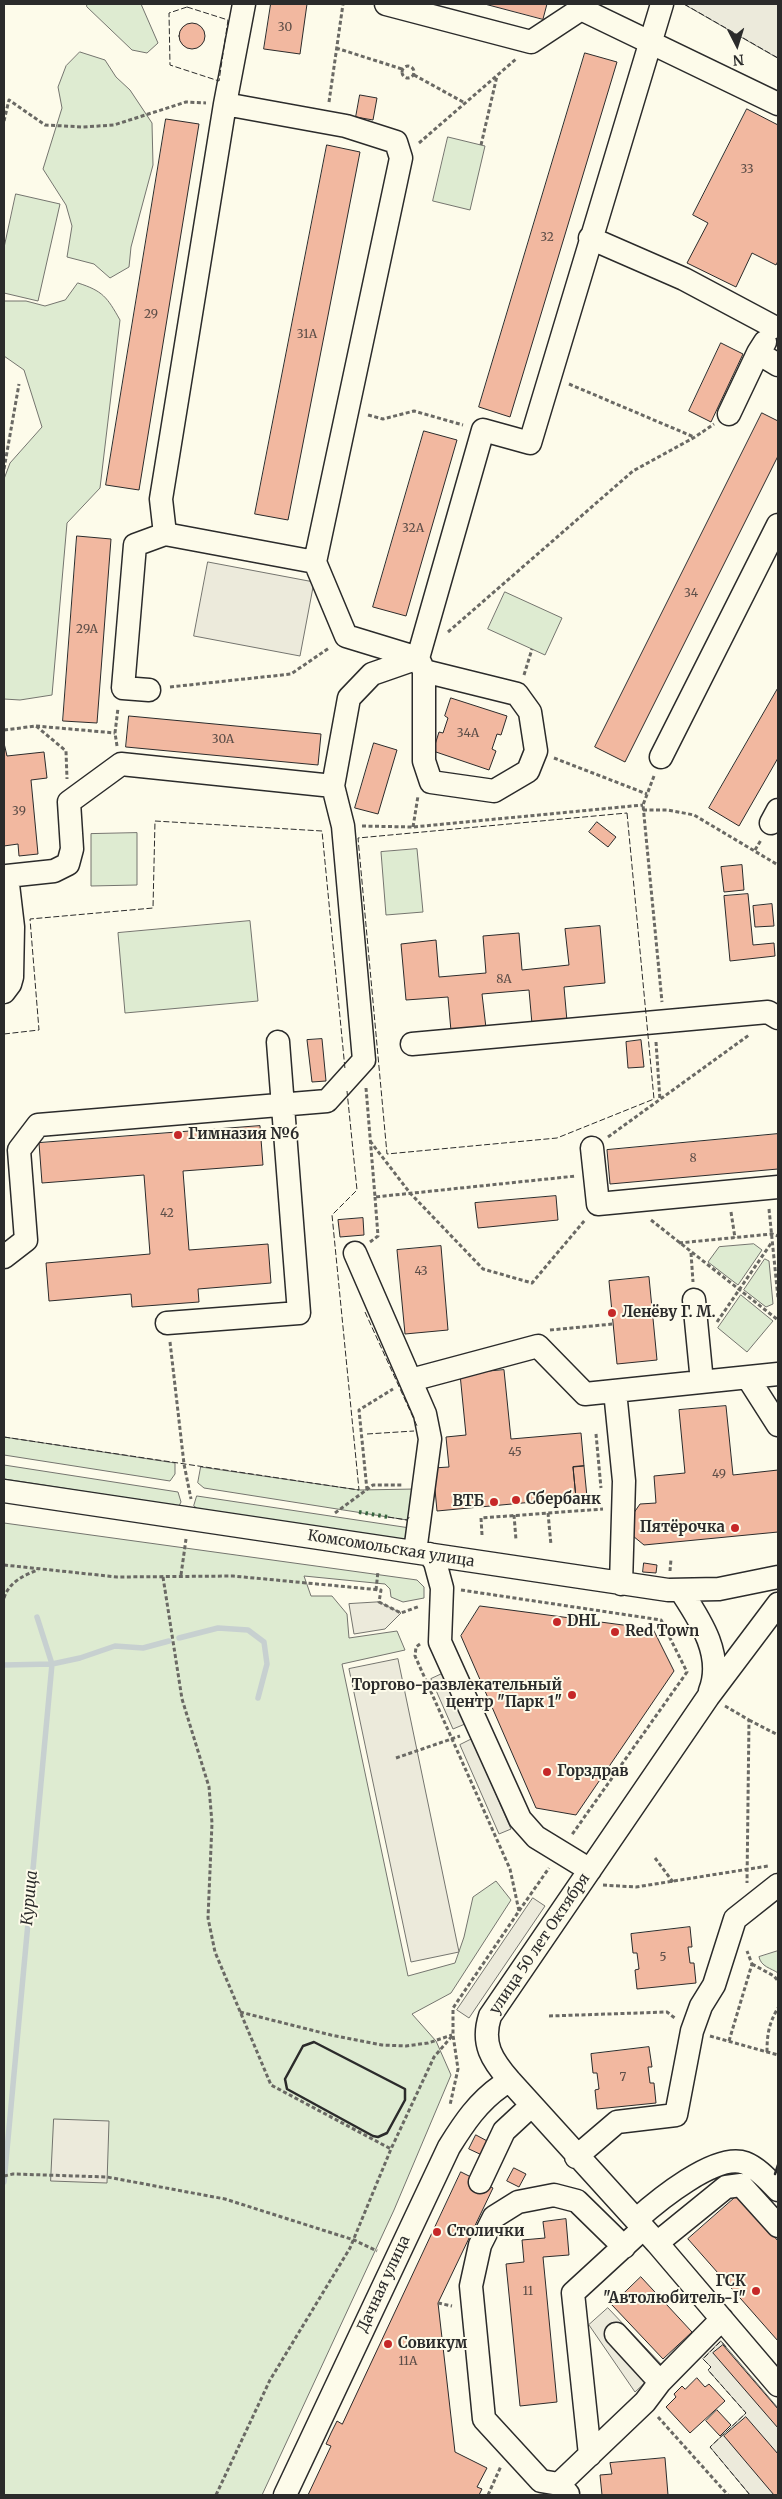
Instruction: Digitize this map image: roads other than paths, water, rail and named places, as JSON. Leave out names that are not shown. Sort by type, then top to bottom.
[{"type":"street","points":[[165,534],[161,498],[225,104],[244,4]]},
{"type":"street","points":[[386,4],[530,42],[581,8],[778,104]]},
{"type":"street","points":[[225,104],[326,122],[396,142],[401,158],[315,562],[346,636],[421,664],[517,694],[530,712],[536,751],[528,771],[494,791],[431,782],[424,761],[421,664],[483,430],[530,443],[590,238],[662,4]]},
{"type":"street","points":[[590,238],[684,279],[776,323],[758,353],[729,414]]},
{"type":"street","points":[[758,353],[778,366]]},
{"type":"street","points":[[661,757],[778,525]]},
{"type":"street","points":[[149,690],[123,688],[135,545],[165,534],[315,562]]},
{"type":"street","points":[[4,1257],[26,1240],[19,1150],[38,1124],[327,1102],[364,1060],[342,826],[333,786],[349,698],[372,674],[421,664]]},
{"type":"street","points":[[4,992],[10,984],[12,977],[13,927],[5,875],[54,871],[68,864],[72,849],[69,802],[121,764],[333,786]]},
{"type":"street","points":[[412,1044],[768,1012],[777,1017]]},
{"type":"street","points":[[168,1323],[299,1313],[278,1042]]},
{"type":"street","points":[[592,1148],[598,1204],[772,1188]]},
{"type":"street","points":[[355,1253],[405,1383],[425,1414],[430,1439],[424,1484],[422,1553],[435,1562],[442,1588],[440,1642],[520,1819],[536,1837],[561,1851],[585,1877]]},
{"type":"street","points":[[694,1300],[702,1382]]},
{"type":"street","points":[[405,1383],[538,1346],[585,1394],[778,1374]]},
{"type":"street","points":[[748,1378],[778,1425]]},
{"type":"street","points":[[615,1392],[624,1481],[621,1584]]},
{"type":"street","name":"Комсомольская улица","points":[[4,1491],[621,1584],[681,1591],[719,1589],[778,1577]]},
{"type":"street","points":[[681,1591],[701,1623],[712,1650],[715,1701]]},
{"type":"street","name":"улица 50 лет Октября","points":[[778,1604],[715,1701],[585,1877],[490,2016],[486,2028],[488,2051],[524,2112],[576,2157],[646,2231],[778,2385]]},
{"type":"street","points":[[576,2157],[617,2122],[676,2115],[692,2031],[701,2006],[714,1985],[735,1919],[747,1911],[774,1875]]},
{"type":"street","name":"Дачная улица","points":[[285,2495],[449,2148],[464,2123],[483,2100],[501,2086]]},
{"type":"street","points":[[485,2184],[514,2136],[524,2112]]},
{"type":"street","points":[[646,2231],[674,2190],[719,2164],[745,2163],[761,2173],[778,2190]]},
{"type":"street","points":[[590,2455],[573,2293],[624,2247],[646,2231],[726,2187],[741,2185],[778,2226]]},
{"type":"street","points":[[624,2247],[577,2201],[554,2195],[518,2202],[494,2217],[479,2253],[471,2286],[484,2419],[541,2481],[564,2490],[590,2455],[645,2402],[660,2382],[722,2319]]},
{"type":"street","points":[[616,2334],[660,2382]]},
{"type":"waterway","name":"Курица","points":[[4,2182],[52,1664],[37,1617]]},
{"type":"waterway","points":[[179,1638],[218,1628],[248,1630],[264,1642],[267,1664],[258,1698]]},
{"type":"waterway","points":[[4,1665],[52,1664],[80,1658],[115,1646],[143,1648],[169,1641]]},
{"type":"place","name":"Гимназия №6","points":[[178,1135]]},
{"type":"place","name":"Ленёву Г. М.","points":[[612,1313]]},
{"type":"place","name":"Сбербанк","points":[[516,1500]]},
{"type":"place","name":"ВТБ","points":[[494,1502]]},
{"type":"place","name":"Пятёрочка","points":[[735,1528]]},
{"type":"place","name":"DHL","points":[[557,1622]]},
{"type":"place","name":"Red Town","points":[[615,1632]]},
{"type":"place","name":"Торгово-развлекательный центр \"Парк 1\"","points":[[572,1695]]},
{"type":"place","name":"Горздрав","points":[[547,1772]]},
{"type":"place","name":"Столички","points":[[437,2232]]},
{"type":"place","name":"ГСК \"Автолюбитель-I\"","points":[[756,2291]]},
{"type":"place","name":"Совикум","points":[[388,2344]]}]
